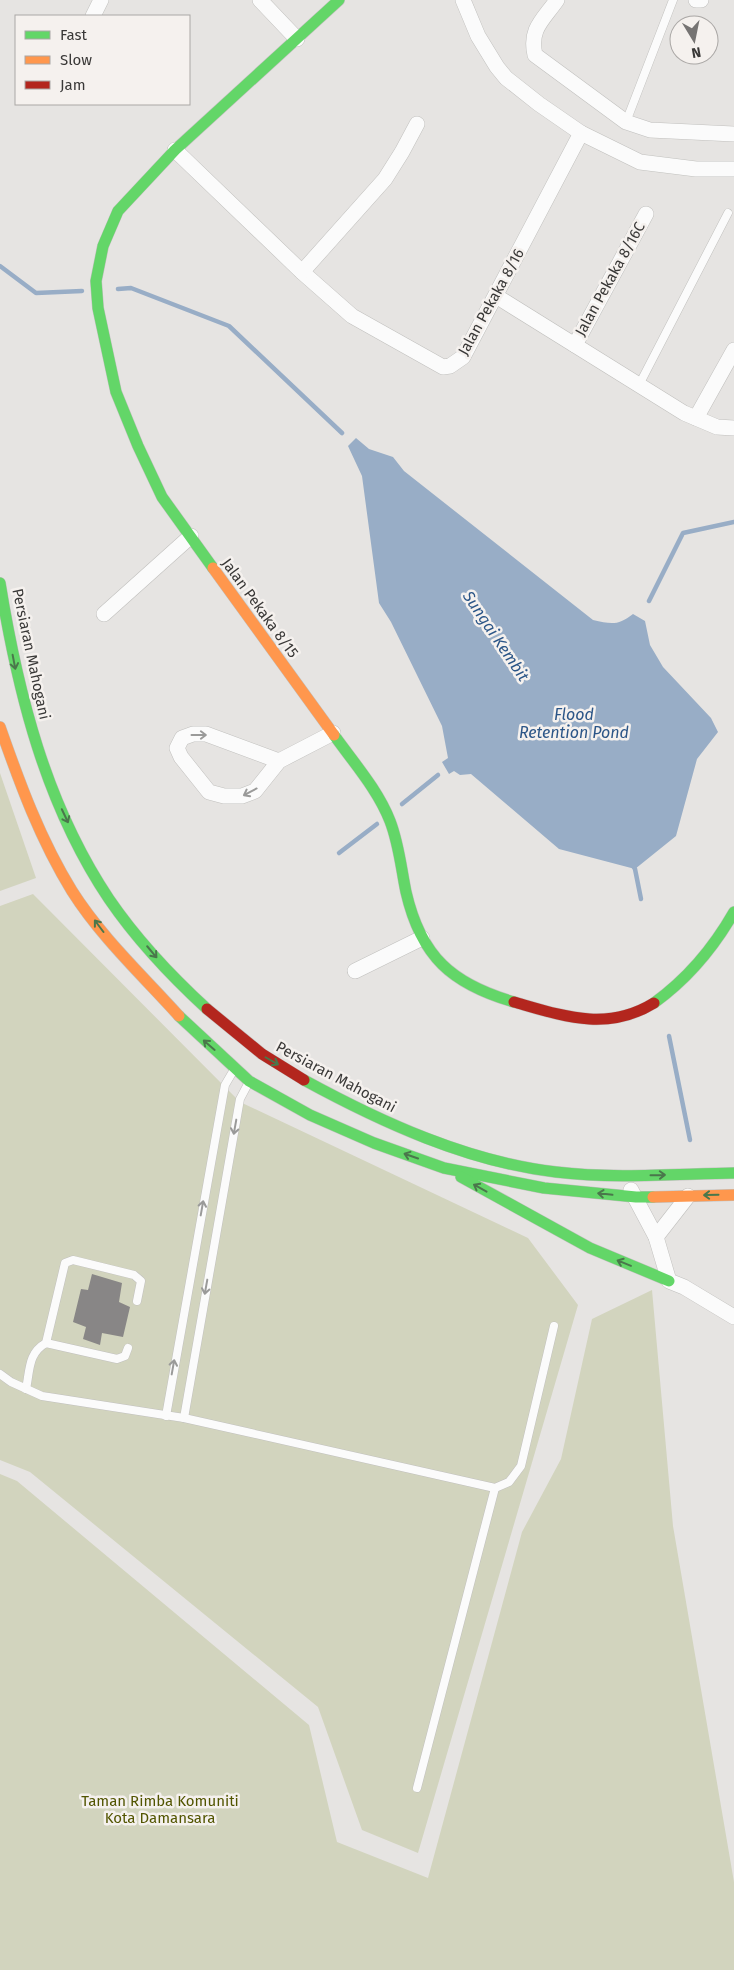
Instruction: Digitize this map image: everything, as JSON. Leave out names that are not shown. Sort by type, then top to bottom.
[{"type":"main road","name":"Jalan Pekaka 8/15","points":[[339,0],[175,150],[118,211],[103,246],[96,282],[98,308],[116,392],[138,446],[162,497],[382,802],[395,835],[416,927],[426,946],[441,963],[461,980],[492,996],[562,1016],[597,1020],[624,1016],[657,1001],[687,974],[727,925],[734,912]]},
{"type":"main road","name":"Persiaran Mahogani","points":[[0,583],[2,611],[31,730],[50,784],[94,874],[126,921],[165,967],[209,1010],[264,1056],[322,1090],[387,1122],[487,1158],[553,1172],[610,1176],[734,1173]]},
{"type":"main road","points":[[0,727],[23,794],[73,892],[106,937],[187,1025],[249,1080],[310,1115],[374,1143],[444,1168],[544,1188],[636,1197],[734,1195]]},
{"type":"main road","points":[[444,1168],[590,1248],[669,1281]]},
{"type":"street","points":[[94,15],[101,0]]},
{"type":"street","points":[[260,0],[297,39]]},
{"type":"street","points":[[462,0],[478,36],[506,78],[581,133],[640,162],[696,170],[734,169]]},
{"type":"street","points":[[557,0],[533,33],[532,43],[535,55],[626,122],[650,130],[734,134]]},
{"type":"street","points":[[696,0],[701,0]]},
{"type":"street","points":[[302,272],[385,179],[417,124]]},
{"type":"street","name":"Jalan Pekaka 8/16","points":[[175,150],[302,272],[352,316],[443,367],[450,366],[463,357],[581,133]]},
{"type":"street","name":"Jalan Pekaka 8/16C","points":[[575,345],[646,214]]},
{"type":"street","points":[[496,296],[684,413],[717,427],[734,428]]},
{"type":"street","points":[[696,418],[734,350]]},
{"type":"street","points":[[104,614],[191,536]]},
{"type":"street","points":[[279,761],[206,734],[193,734],[182,738],[177,748],[181,757],[208,792],[224,796],[242,796],[255,791],[279,761],[333,734]]},
{"type":"street","points":[[355,971],[422,938]]},
{"type":"street","points":[[610,1176],[627,1186],[636,1197],[656,1237],[669,1281],[684,1287],[734,1317]]},
{"type":"street","points":[[656,1237],[688,1196]]},
{"type":"lane","points":[[626,122],[674,0]]},
{"type":"lane","points":[[638,385],[728,212]]},
{"type":"lane","points":[[166,1416],[225,1085],[235,1068]]},
{"type":"lane","points":[[184,1418],[240,1099],[249,1080]]},
{"type":"lane","points":[[46,1343],[63,1267],[68,1260],[138,1277],[141,1286],[137,1301]]},
{"type":"lane","points":[[0,1374],[11,1382],[42,1396],[184,1418],[495,1488],[509,1482],[521,1466],[554,1326]]},
{"type":"lane","points":[[26,1389],[33,1353],[37,1348],[46,1343],[117,1359],[125,1356],[128,1348]]},
{"type":"lane","points":[[416,1788],[495,1488]]},
{"type":"green space","points":[[0,773],[36,878],[0,891]]},
{"type":"green space","points":[[33,894],[240,1102],[528,1238],[578,1305],[418,1853],[362,1830],[318,1707],[30,1472],[0,1460],[0,906]]},
{"type":"green space","name":"Taman Rimba Komuniti Kota Damansara","points":[[652,1290],[673,1526],[734,1882],[734,1970],[0,1970],[0,1474],[17,1481],[309,1725],[337,1842],[428,1878],[522,1532],[561,1459],[592,1319]]},
{"type":"water","name":"Flood Retention Pond","points":[[356,438],[369,449],[393,457],[404,471],[593,620],[614,623],[623,621],[633,614],[645,621],[650,645],[663,667],[711,718],[718,732],[697,759],[676,836],[635,869],[559,849],[471,774],[460,775],[454,771],[449,774],[442,762],[448,758],[442,726],[391,622],[379,603],[362,476],[348,446]]},
{"type":"building","points":[[92,1274],[122,1283],[119,1302],[130,1307],[123,1337],[102,1333],[100,1345],[83,1339],[86,1327],[73,1322],[81,1289],[88,1290]]},
{"type":"waterway","name":"Sungai Kembit","points":[[0,266],[36,293],[82,291]]},
{"type":"waterway","name":"Sungai Kembit","points":[[118,289],[131,288],[229,326],[342,433]]},
{"type":"waterway","points":[[649,601],[683,533],[734,522]]},
{"type":"waterway","points":[[402,804],[438,775]]},
{"type":"waterway","points":[[339,853],[377,824]]},
{"type":"waterway","name":"Sungai Kembit","points":[[632,864],[635,869],[641,899]]},
{"type":"waterway","name":"Sungai Kembit","points":[[669,1036],[690,1140]]},
{"type":"traffic: fast","points":[[213,568],[162,497],[138,446],[116,392],[98,308],[96,281],[103,246],[118,211],[175,150],[339,0]]},
{"type":"traffic: fast","points":[[0,583],[7,625],[26,707],[52,787],[68,826],[87,863],[109,899],[131,929],[180,984],[207,1009]]},
{"type":"traffic: fast","points":[[334,735],[379,798],[390,821],[396,838],[412,915],[430,951],[442,965],[473,986],[514,1002]]},
{"type":"traffic: fast","points":[[654,1003],[677,984],[698,962],[718,938],[734,912]]},
{"type":"traffic: fast","points":[[179,1016],[249,1081],[310,1115],[374,1143],[444,1168],[544,1188],[653,1197]]},
{"type":"traffic: fast","points":[[304,1080],[363,1111],[426,1138],[458,1150],[523,1167],[556,1172],[600,1175],[645,1176],[734,1173]]},
{"type":"traffic: fast","points":[[461,1177],[590,1248],[669,1281]]},
{"type":"traffic: slow","points":[[213,568],[334,735]]},
{"type":"traffic: slow","points":[[0,727],[40,831],[72,891],[109,940],[179,1016]]},
{"type":"traffic: slow","points":[[653,1197],[734,1195]]},
{"type":"traffic: jam","points":[[514,1002],[585,1019],[619,1017],[636,1012],[654,1003]]},
{"type":"traffic: jam","points":[[207,1009],[262,1054],[304,1080]]}]
